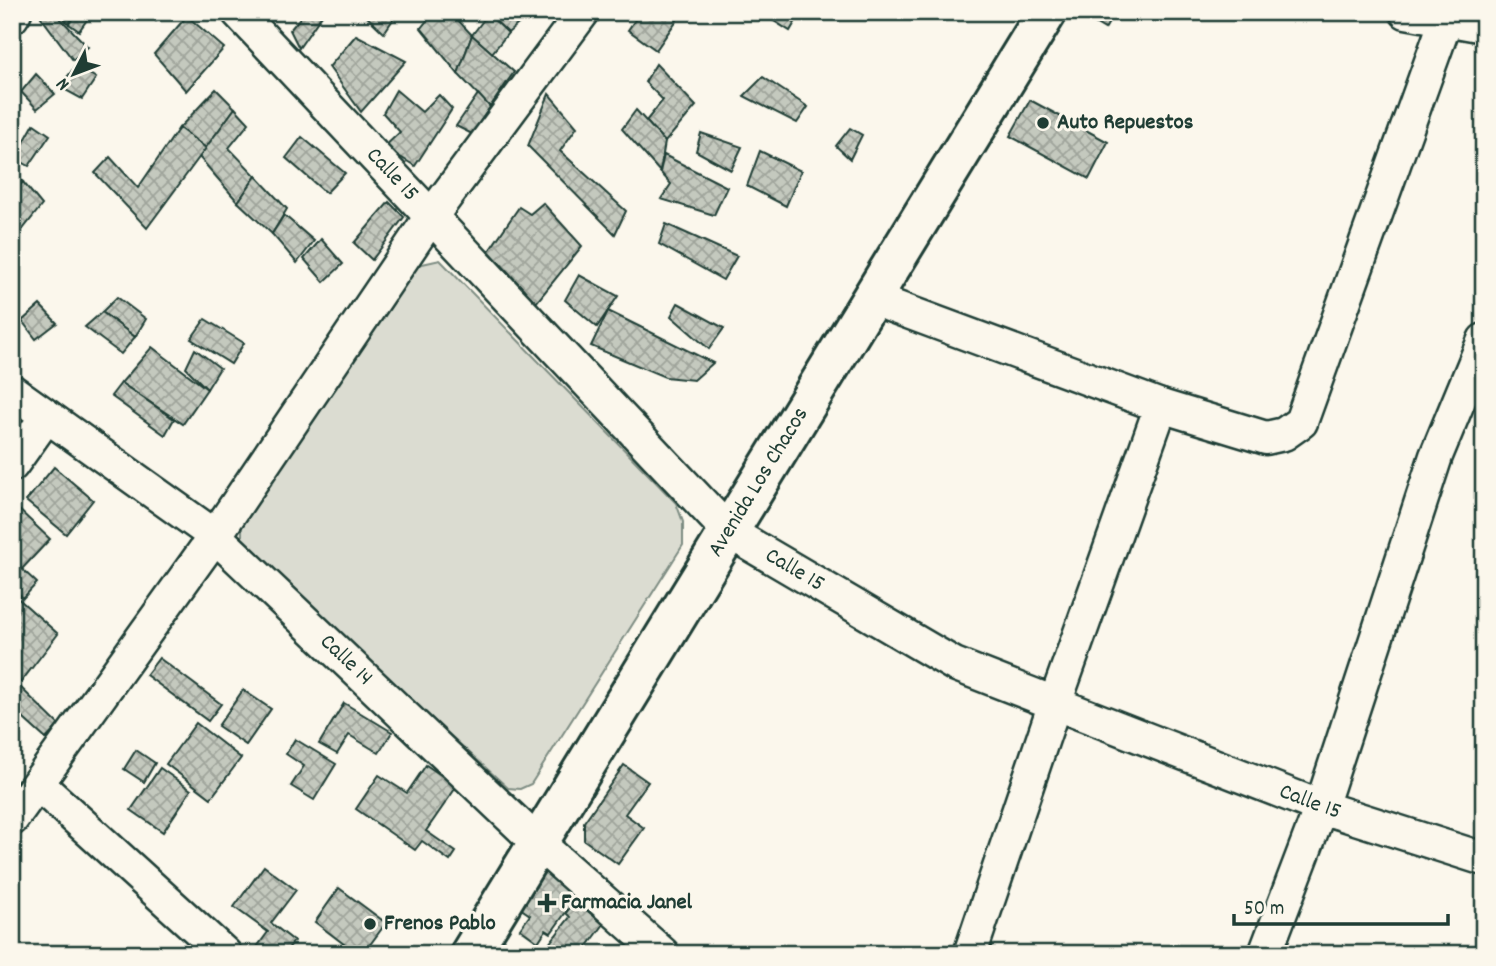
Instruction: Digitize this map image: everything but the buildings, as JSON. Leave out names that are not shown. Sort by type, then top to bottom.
[{"type":"street","points":[[12,17],[15,12]]},
{"type":"street","name":"Calle 15","points":[[238,12],[729,532],[954,664],[1321,807],[1484,859]]},
{"type":"street","points":[[12,820],[215,536],[430,218],[583,12]]},
{"type":"street","name":"Avenida Los Chacos","points":[[470,954],[540,844],[1047,12]]},
{"type":"street","points":[[1406,12],[1484,26]]},
{"type":"street","points":[[873,299],[1161,406],[1266,438],[1284,434],[1301,422],[1446,20]]},
{"type":"street","points":[[1265,954],[1321,807],[1436,456],[1484,340]]},
{"type":"street","name":"Calle 14","points":[[12,391],[215,536],[540,844],[663,954]]},
{"type":"street","points":[[970,954],[1055,703],[1161,406]]},
{"type":"street","points":[[12,465],[47,415]]},
{"type":"street","points":[[38,784],[225,954]]},
{"type":"shaded area","points":[[440,260],[676,503],[683,522],[683,545],[531,784],[520,789],[508,788],[246,549],[242,538],[242,521],[418,265]]},
{"type":"place","name":"Auto Repuestos","points":[[1043,123]]},
{"type":"place","name":"Farmacia Janel","points":[[547,903]]},
{"type":"place","name":"Frenos Pablo","points":[[370,924]]}]
